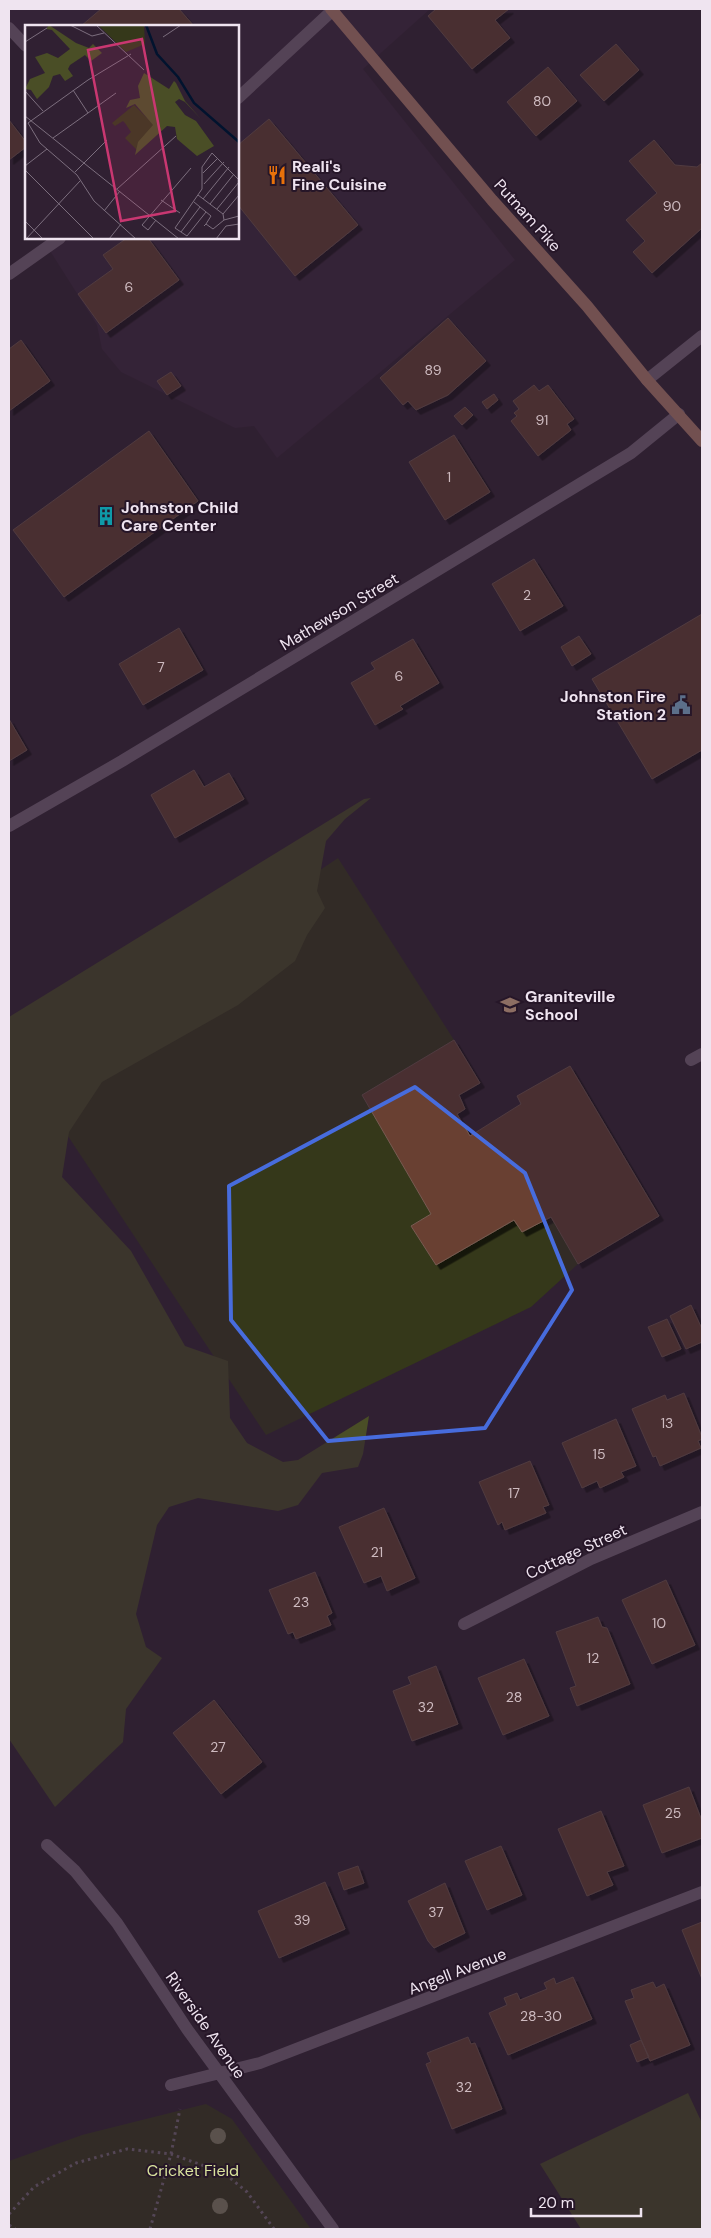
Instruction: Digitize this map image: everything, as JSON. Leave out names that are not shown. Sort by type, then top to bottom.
[{"type":"main road","name":"Putnam Pike","points":[[333,9],[492,200],[587,306],[647,380],[702,441]]},
{"type":"street","points":[[239,97],[333,9]]},
{"type":"street","points":[[9,28],[25,45]]},
{"type":"street","points":[[9,274],[59,239]]},
{"type":"street","points":[[647,380],[702,336]]},
{"type":"street","name":"Mathewson Street","points":[[9,826],[122,761],[631,453],[679,414]]},
{"type":"street","name":"Cottage Street","points":[[464,1624],[590,1560],[702,1512]]},
{"type":"street","name":"Riverside Avenue","points":[[47,1845],[75,1871],[117,1923],[187,2029],[333,2229]]},
{"type":"street","name":"Angell Avenue","points":[[177,2083],[221,2074],[260,2063],[702,1892]]},
{"type":"path","points":[[150,2229],[171,2154],[181,2104],[177,2083]]},
{"type":"path","points":[[9,2214],[34,2187],[76,2164],[127,2149],[171,2154],[224,2173],[247,2192],[274,2229]]},
{"type":"path","points":[[9,2225],[15,2229]]},
{"type":"highlighted area","points":[[415,1087],[525,1173],[572,1290],[485,1428],[328,1441],[231,1320],[229,1186]]},
{"type":"shaded area","points":[[9,9],[430,9],[363,69],[515,260],[277,458],[254,426],[235,428],[121,372],[102,349],[97,325],[45,243],[51,239],[239,239],[239,25],[25,25],[25,45],[9,28]]},
{"type":"green space","points":[[371,798],[345,819],[326,841],[317,891],[325,908],[307,935],[295,961],[238,1005],[102,1082],[69,1132],[62,1177],[131,1251],[185,1346],[228,1361],[230,1418],[247,1443],[283,1462],[298,1460],[369,1416],[363,1454],[358,1467],[322,1473],[298,1505],[278,1511],[198,1498],[169,1507],[157,1525],[136,1614],[146,1647],[162,1658],[126,1709],[123,1742],[55,1807],[9,1739],[9,1017],[364,799]]},
{"type":"green space","points":[[338,858],[454,1040],[362,1095],[431,1214],[411,1226],[436,1265],[514,1220],[522,1232],[551,1217],[578,1264],[531,1307],[266,1435],[52,1112],[113,1009]]},
{"type":"green space","points":[[688,2093],[702,2123],[702,2229],[581,2229],[540,2164]]},
{"type":"green space","name":"Cricket Field","points":[[206,2104],[232,2119],[311,2229],[9,2229],[9,2161],[82,2135]]},
{"type":"building","points":[[101,9],[179,9],[193,25],[82,25]]},
{"type":"building","points":[[436,9],[509,9],[495,20],[510,38],[472,69],[428,16]]},
{"type":"building","points":[[616,44],[639,70],[604,101],[580,75]]},
{"type":"building","points":[[548,67],[577,101],[536,136],[507,102]]},
{"type":"building","name":"Reali's Fine Cuisine","points":[[269,119],[358,225],[295,276],[239,206],[239,144]]},
{"type":"building","points":[[9,120],[25,141],[25,148],[9,160]]},
{"type":"building","points":[[654,140],[675,165],[697,167],[702,163],[702,228],[652,273],[633,252],[645,241],[626,220],[657,193],[629,161]]},
{"type":"building","points":[[126,239],[149,239],[179,280],[106,333],[78,294],[113,269],[103,255]]},
{"type":"building","points":[[448,318],[486,361],[448,395],[416,410],[408,401],[403,405],[380,378]]},
{"type":"building","points":[[21,340],[50,381],[9,411],[9,349]]},
{"type":"building","points":[[171,372],[181,386],[167,395],[157,381]]},
{"type":"building","points":[[534,385],[539,391],[548,385],[574,419],[567,424],[571,430],[538,456],[511,421],[517,416],[514,413],[519,409],[513,401]]},
{"type":"building","points":[[494,394],[498,400],[487,409],[482,402]]},
{"type":"building","points":[[465,407],[473,415],[462,425],[454,416]]},
{"type":"building","name":"Johnston Child Care Center","points":[[149,431],[198,501],[64,597],[13,530]]},
{"type":"building","points":[[454,435],[490,492],[445,520],[409,462]]},
{"type":"building","points":[[534,559],[563,606],[520,631],[492,584]]},
{"type":"building","points":[[702,614],[702,750],[652,779],[592,679]]},
{"type":"building","points":[[179,628],[203,670],[143,705],[119,664]]},
{"type":"building","points":[[579,636],[591,654],[572,666],[561,647]]},
{"type":"building","points":[[413,639],[439,683],[400,706],[403,709],[375,725],[351,683],[375,669],[371,663]]},
{"type":"building","points":[[9,719],[27,750],[9,761]]},
{"type":"building","points":[[194,770],[204,787],[229,773],[244,799],[175,838],[151,795]]},
{"type":"building","name":"Graniteville School","points":[[454,1040],[480,1083],[459,1095],[465,1109],[457,1114],[470,1136],[521,1104],[517,1096],[570,1066],[659,1216],[578,1264],[551,1217],[522,1232],[514,1220],[436,1265],[411,1226],[431,1214],[362,1095]]},
{"type":"building","points":[[691,1305],[702,1329],[702,1342],[686,1349],[670,1316]]},
{"type":"building","points":[[667,1319],[681,1349],[662,1357],[648,1327]]},
{"type":"building","points":[[684,1393],[702,1437],[698,1441],[701,1448],[660,1466],[656,1456],[653,1457],[632,1409],[665,1395],[667,1400]]},
{"type":"building","points":[[616,1419],[636,1466],[621,1472],[624,1477],[600,1488],[597,1481],[582,1488],[562,1443]]},
{"type":"building","points":[[530,1461],[549,1505],[543,1507],[546,1513],[505,1530],[502,1522],[498,1525],[479,1482]]},
{"type":"building","points":[[384,1508],[415,1578],[387,1591],[381,1576],[364,1583],[339,1527]]},
{"type":"building","points":[[315,1572],[332,1613],[327,1616],[331,1625],[296,1639],[293,1632],[288,1634],[269,1590]]},
{"type":"building","points":[[666,1580],[695,1645],[652,1664],[622,1600]]},
{"type":"building","points":[[598,1617],[602,1627],[607,1628],[630,1684],[577,1706],[570,1688],[576,1686],[556,1632]]},
{"type":"building","points":[[524,1659],[549,1716],[503,1735],[478,1678]]},
{"type":"building","points":[[436,1666],[458,1724],[412,1741],[393,1691],[411,1684],[408,1677]]},
{"type":"building","points":[[214,1700],[262,1762],[221,1794],[173,1733]]},
{"type":"building","points":[[689,1787],[702,1821],[702,1838],[662,1853],[643,1805]]},
{"type":"building","points":[[601,1811],[624,1866],[607,1872],[613,1885],[587,1896],[558,1829]]},
{"type":"building","points":[[501,1846],[522,1895],[487,1910],[465,1861]]},
{"type":"building","points":[[358,1866],[364,1883],[344,1890],[338,1873]]},
{"type":"building","points":[[325,1882],[345,1929],[279,1958],[258,1911]]},
{"type":"building","points":[[445,1883],[465,1933],[434,1948],[428,1941],[408,1901]]},
{"type":"building","points":[[702,1922],[702,1979],[682,1930]]},
{"type":"building","points":[[573,1977],[592,2019],[508,2055],[489,2013],[507,2005],[504,1998],[517,1993],[520,2000],[547,1989],[544,1983],[554,1978],[556,1984]]},
{"type":"building","points":[[653,1982],[656,1988],[664,1984],[690,2045],[650,2061],[625,2001],[634,1998],[631,1990]]},
{"type":"building","points":[[468,2037],[471,2044],[475,2043],[502,2109],[452,2129],[426,2064],[431,2062],[427,2053]]},
{"type":"building","points":[[641,2040],[649,2057],[637,2062],[630,2045]]},
{"type":"place","name":"Reali's Fine Cuisine","points":[[277,175]]},
{"type":"place","name":"Johnston Child Care Center","points":[[106,516]]},
{"type":"place","name":"Johnston Fire Station 2","points":[[681,705]]},
{"type":"place","name":"Graniteville School","points":[[510,1005]]}]
